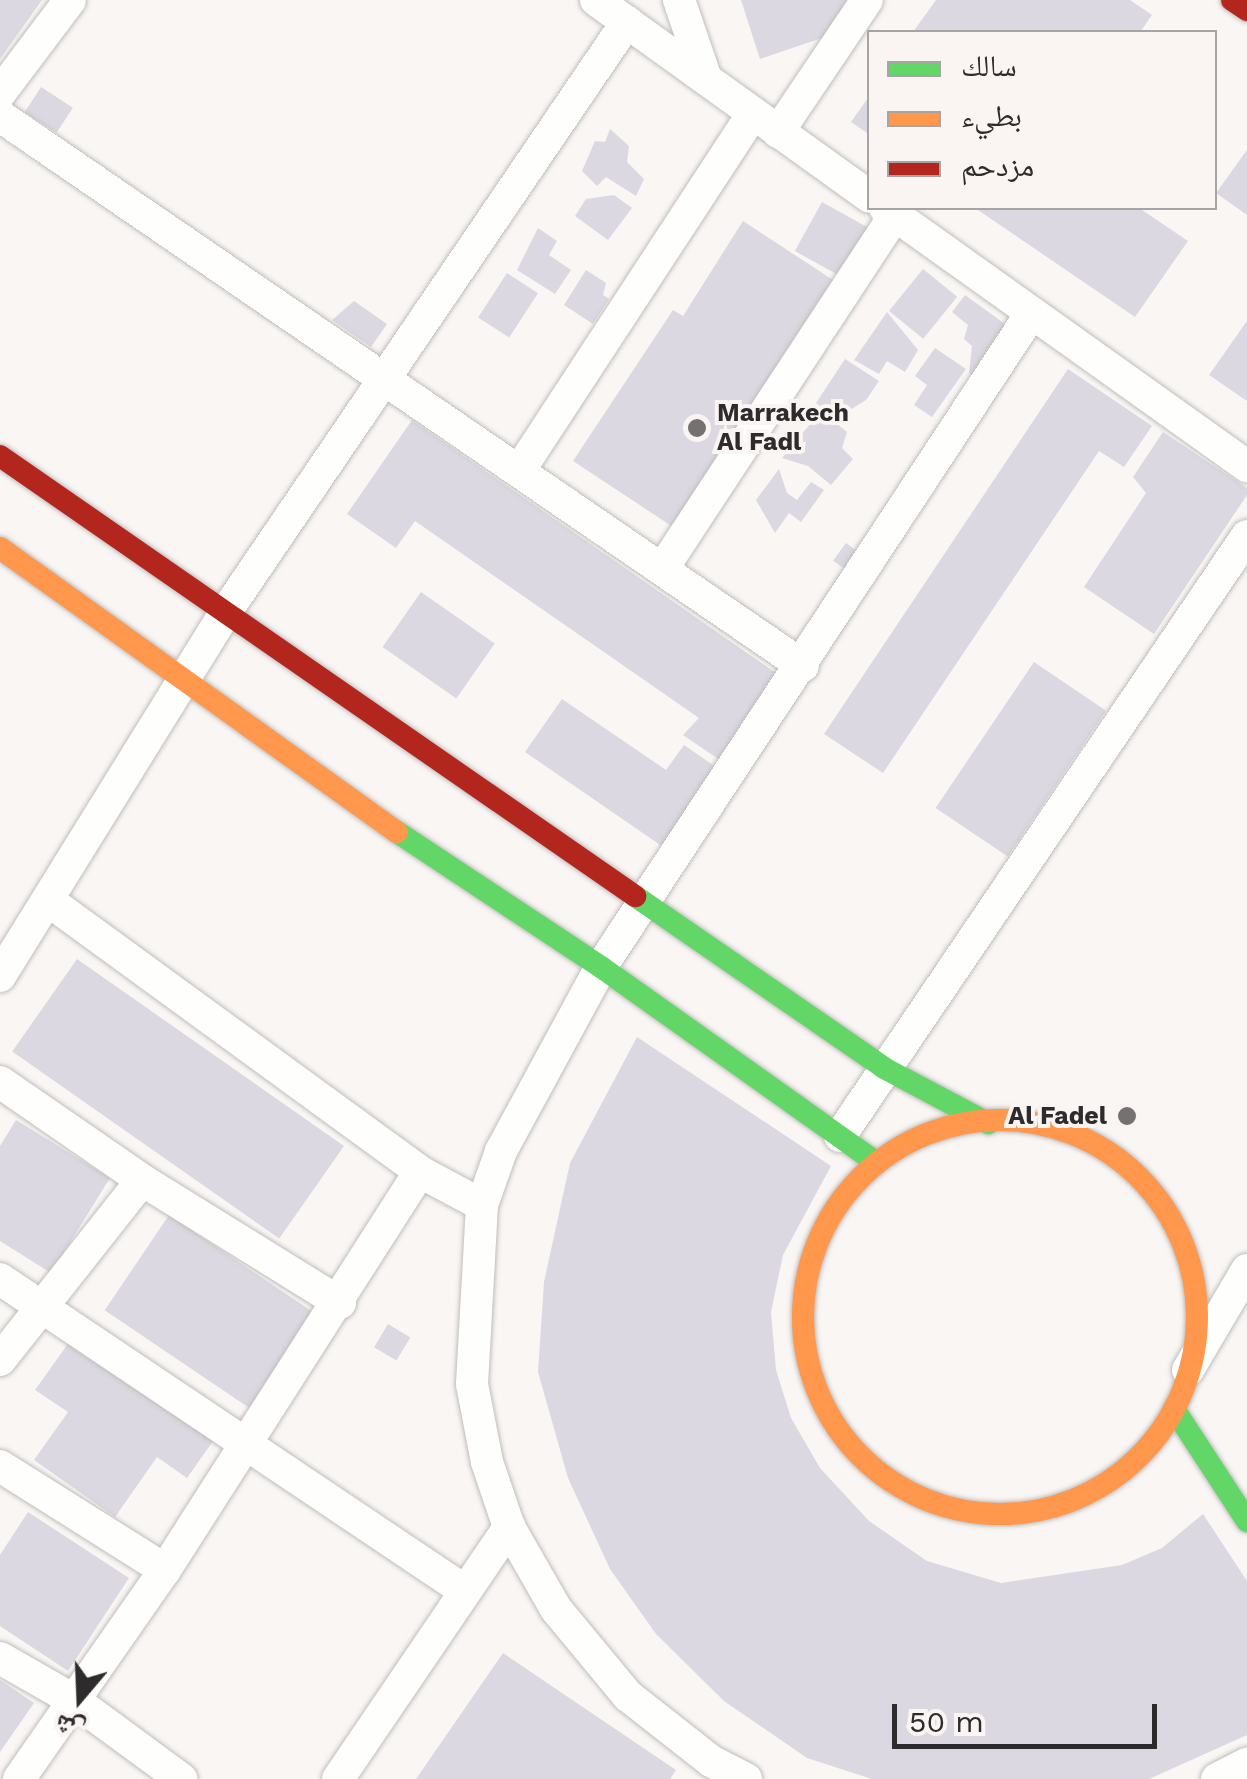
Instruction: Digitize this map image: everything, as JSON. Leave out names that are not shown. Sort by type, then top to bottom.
[{"type":"street","points":[[0,93],[70,0]]},
{"type":"street","points":[[596,0],[867,195]]},
{"type":"street","points":[[679,0],[706,79]]},
{"type":"street","points":[[519,471],[766,123],[867,0]]},
{"type":"street","points":[[1232,0],[1247,10]]},
{"type":"street","points":[[0,976],[186,683],[225,613],[387,382],[627,22]]},
{"type":"street","points":[[0,116],[802,666]]},
{"type":"street","points":[[663,568],[881,210]]},
{"type":"street","points":[[888,210],[1247,466]]},
{"type":"street","points":[[746,1779],[711,1761],[628,1696],[556,1609],[509,1527],[487,1462],[472,1384],[482,1206],[501,1151],[601,968],[1031,314]]},
{"type":"street","points":[[0,456],[884,1068],[988,1123]]},
{"type":"street","points":[[840,1136],[1247,536]]},
{"type":"street","points":[[0,548],[186,683],[874,1160]]},
{"type":"street","points":[[49,902],[420,1172],[482,1206]]},
{"type":"street","points":[[0,1082],[142,1180],[340,1304]]},
{"type":"street","points":[[1188,1370],[1194,1294],[1165,1203],[1141,1171],[1096,1142],[1040,1125],[988,1123],[943,1129],[874,1160],[851,1182],[814,1258],[805,1300],[816,1386],[862,1459],[936,1505],[1022,1515],[1104,1487],[1138,1460],[1174,1409],[1188,1370],[1247,1270]]},
{"type":"street","points":[[18,1779],[166,1570],[340,1304],[420,1172]]},
{"type":"street","points":[[0,1360],[142,1180]]},
{"type":"street","points":[[0,1278],[40,1310],[248,1442],[465,1591]]},
{"type":"street","points":[[1174,1409],[1247,1521]]},
{"type":"street","points":[[0,1466],[166,1570]]},
{"type":"street","points":[[338,1779],[509,1527]]},
{"type":"street","points":[[0,1658],[76,1701],[181,1779]]},
{"type":"street","points":[[1217,1779],[1247,1764]]},
{"type":"building","points":[[0,0],[42,0],[0,59]]},
{"type":"building","points":[[741,0],[851,0],[825,37],[760,59]]},
{"type":"building","points":[[936,0],[1130,0],[1152,15],[1141,30],[914,30]]},
{"type":"building","points":[[41,87],[73,108],[57,133],[25,112]]},
{"type":"building","points":[[867,99],[867,133],[851,122]]},
{"type":"building","points":[[610,129],[629,146],[627,162],[644,179],[636,196],[606,177],[597,186],[582,171],[595,141],[605,142]]},
{"type":"building","points":[[1247,150],[1247,215],[1217,192]]},
{"type":"building","points":[[614,195],[632,208],[608,240],[575,216],[586,199]]},
{"type":"building","points":[[822,202],[868,228],[841,277],[795,251]]},
{"type":"building","points":[[978,210],[1142,210],[1188,241],[1135,317]]},
{"type":"building","points":[[743,221],[836,282],[673,527],[573,461],[673,310],[683,316]]},
{"type":"building","points":[[538,228],[557,241],[549,255],[571,270],[555,294],[517,270]]},
{"type":"building","points":[[923,269],[957,297],[923,339],[889,311]]},
{"type":"building","points":[[586,270],[606,283],[603,295],[609,299],[593,324],[564,305]]},
{"type":"building","points":[[507,273],[538,293],[509,338],[478,317]]},
{"type":"building","points":[[965,295],[1012,329],[976,378],[969,373],[972,346],[964,339],[968,325],[952,312]]},
{"type":"building","points":[[354,301],[387,324],[371,347],[332,320]]},
{"type":"building","points":[[887,312],[918,350],[905,372],[887,361],[879,374],[854,360]]},
{"type":"building","points":[[1247,321],[1247,401],[1209,375]]},
{"type":"building","points":[[935,348],[966,369],[932,417],[914,405],[927,385],[915,376]]},
{"type":"building","points":[[845,359],[879,381],[866,400],[837,418],[816,403]]},
{"type":"building","points":[[1068,369],[1152,426],[1124,467],[1099,451],[883,773],[824,734]]},
{"type":"building","points":[[821,411],[847,432],[842,448],[853,459],[831,485],[808,466],[782,458]]},
{"type":"building","points":[[412,420],[786,680],[727,765],[683,735],[699,718],[415,521],[396,548],[347,514]]},
{"type":"building","points":[[1163,432],[1247,488],[1247,495],[1154,634],[1084,587],[1146,493],[1133,477]]},
{"type":"building","points":[[779,469],[787,493],[797,500],[811,482],[824,490],[801,522],[789,513],[775,533],[756,500]]},
{"type":"building","points":[[846,543],[860,553],[847,571],[833,561]]},
{"type":"building","points":[[421,592],[495,644],[456,699],[383,647]]},
{"type":"building","points":[[1034,662],[1106,711],[1008,857],[936,808]]},
{"type":"building","points":[[562,699],[666,770],[684,745],[723,772],[669,851],[525,752]]},
{"type":"building","points":[[77,959],[344,1146],[279,1239],[12,1052]]},
{"type":"building","points":[[637,1037],[831,1166],[783,1255],[771,1312],[776,1370],[791,1418],[820,1468],[869,1521],[927,1561],[1001,1583],[1122,1565],[1162,1548],[1203,1514],[1247,1581],[1247,1735],[1149,1779],[872,1779],[807,1758],[724,1701],[656,1634],[610,1569],[568,1478],[538,1372],[544,1282],[570,1163]]},
{"type":"building","points":[[16,1120],[110,1178],[51,1273],[0,1241],[0,1146]]},
{"type":"building","points":[[169,1215],[313,1312],[249,1408],[105,1310]]},
{"type":"building","points":[[388,1324],[410,1337],[396,1361],[374,1347]]},
{"type":"building","points":[[70,1341],[213,1441],[187,1478],[157,1457],[115,1517],[34,1460],[68,1412],[35,1390]]},
{"type":"building","points":[[28,1512],[129,1578],[68,1671],[0,1626],[0,1555]]},
{"type":"building","points":[[503,1653],[676,1770],[670,1779],[416,1779]]},
{"type":"building","points":[[0,1680],[34,1703],[0,1752]]},
{"type":"traffic: fast","points":[[397,832],[601,967],[874,1161]]},
{"type":"traffic: fast","points":[[635,896],[884,1068],[988,1123]]},
{"type":"traffic: fast","points":[[1174,1409],[1247,1521]]},
{"type":"traffic: slow","points":[[0,548],[397,832]]},
{"type":"traffic: slow","points":[[1000,1120],[1038,1124],[1075,1135],[1109,1153],[1139,1178],[1164,1208],[1182,1242],[1193,1279],[1197,1317],[1193,1355],[1182,1392],[1164,1426],[1139,1456],[1109,1481],[1075,1499],[1038,1510],[1000,1514],[962,1510],[925,1499],[891,1481],[861,1456],[836,1426],[818,1392],[807,1355],[803,1317],[807,1279],[818,1242],[836,1208],[861,1178],[891,1153],[925,1135],[962,1124],[1000,1120]]},
{"type":"traffic: jam","points":[[1232,0],[1247,10]]},
{"type":"traffic: jam","points":[[0,456],[635,896]]},
{"type":"place","name":"Marrakech Al Fadl","points":[[697,428]]},
{"type":"place","name":"Al Fadel","points":[[1127,1116]]}]
